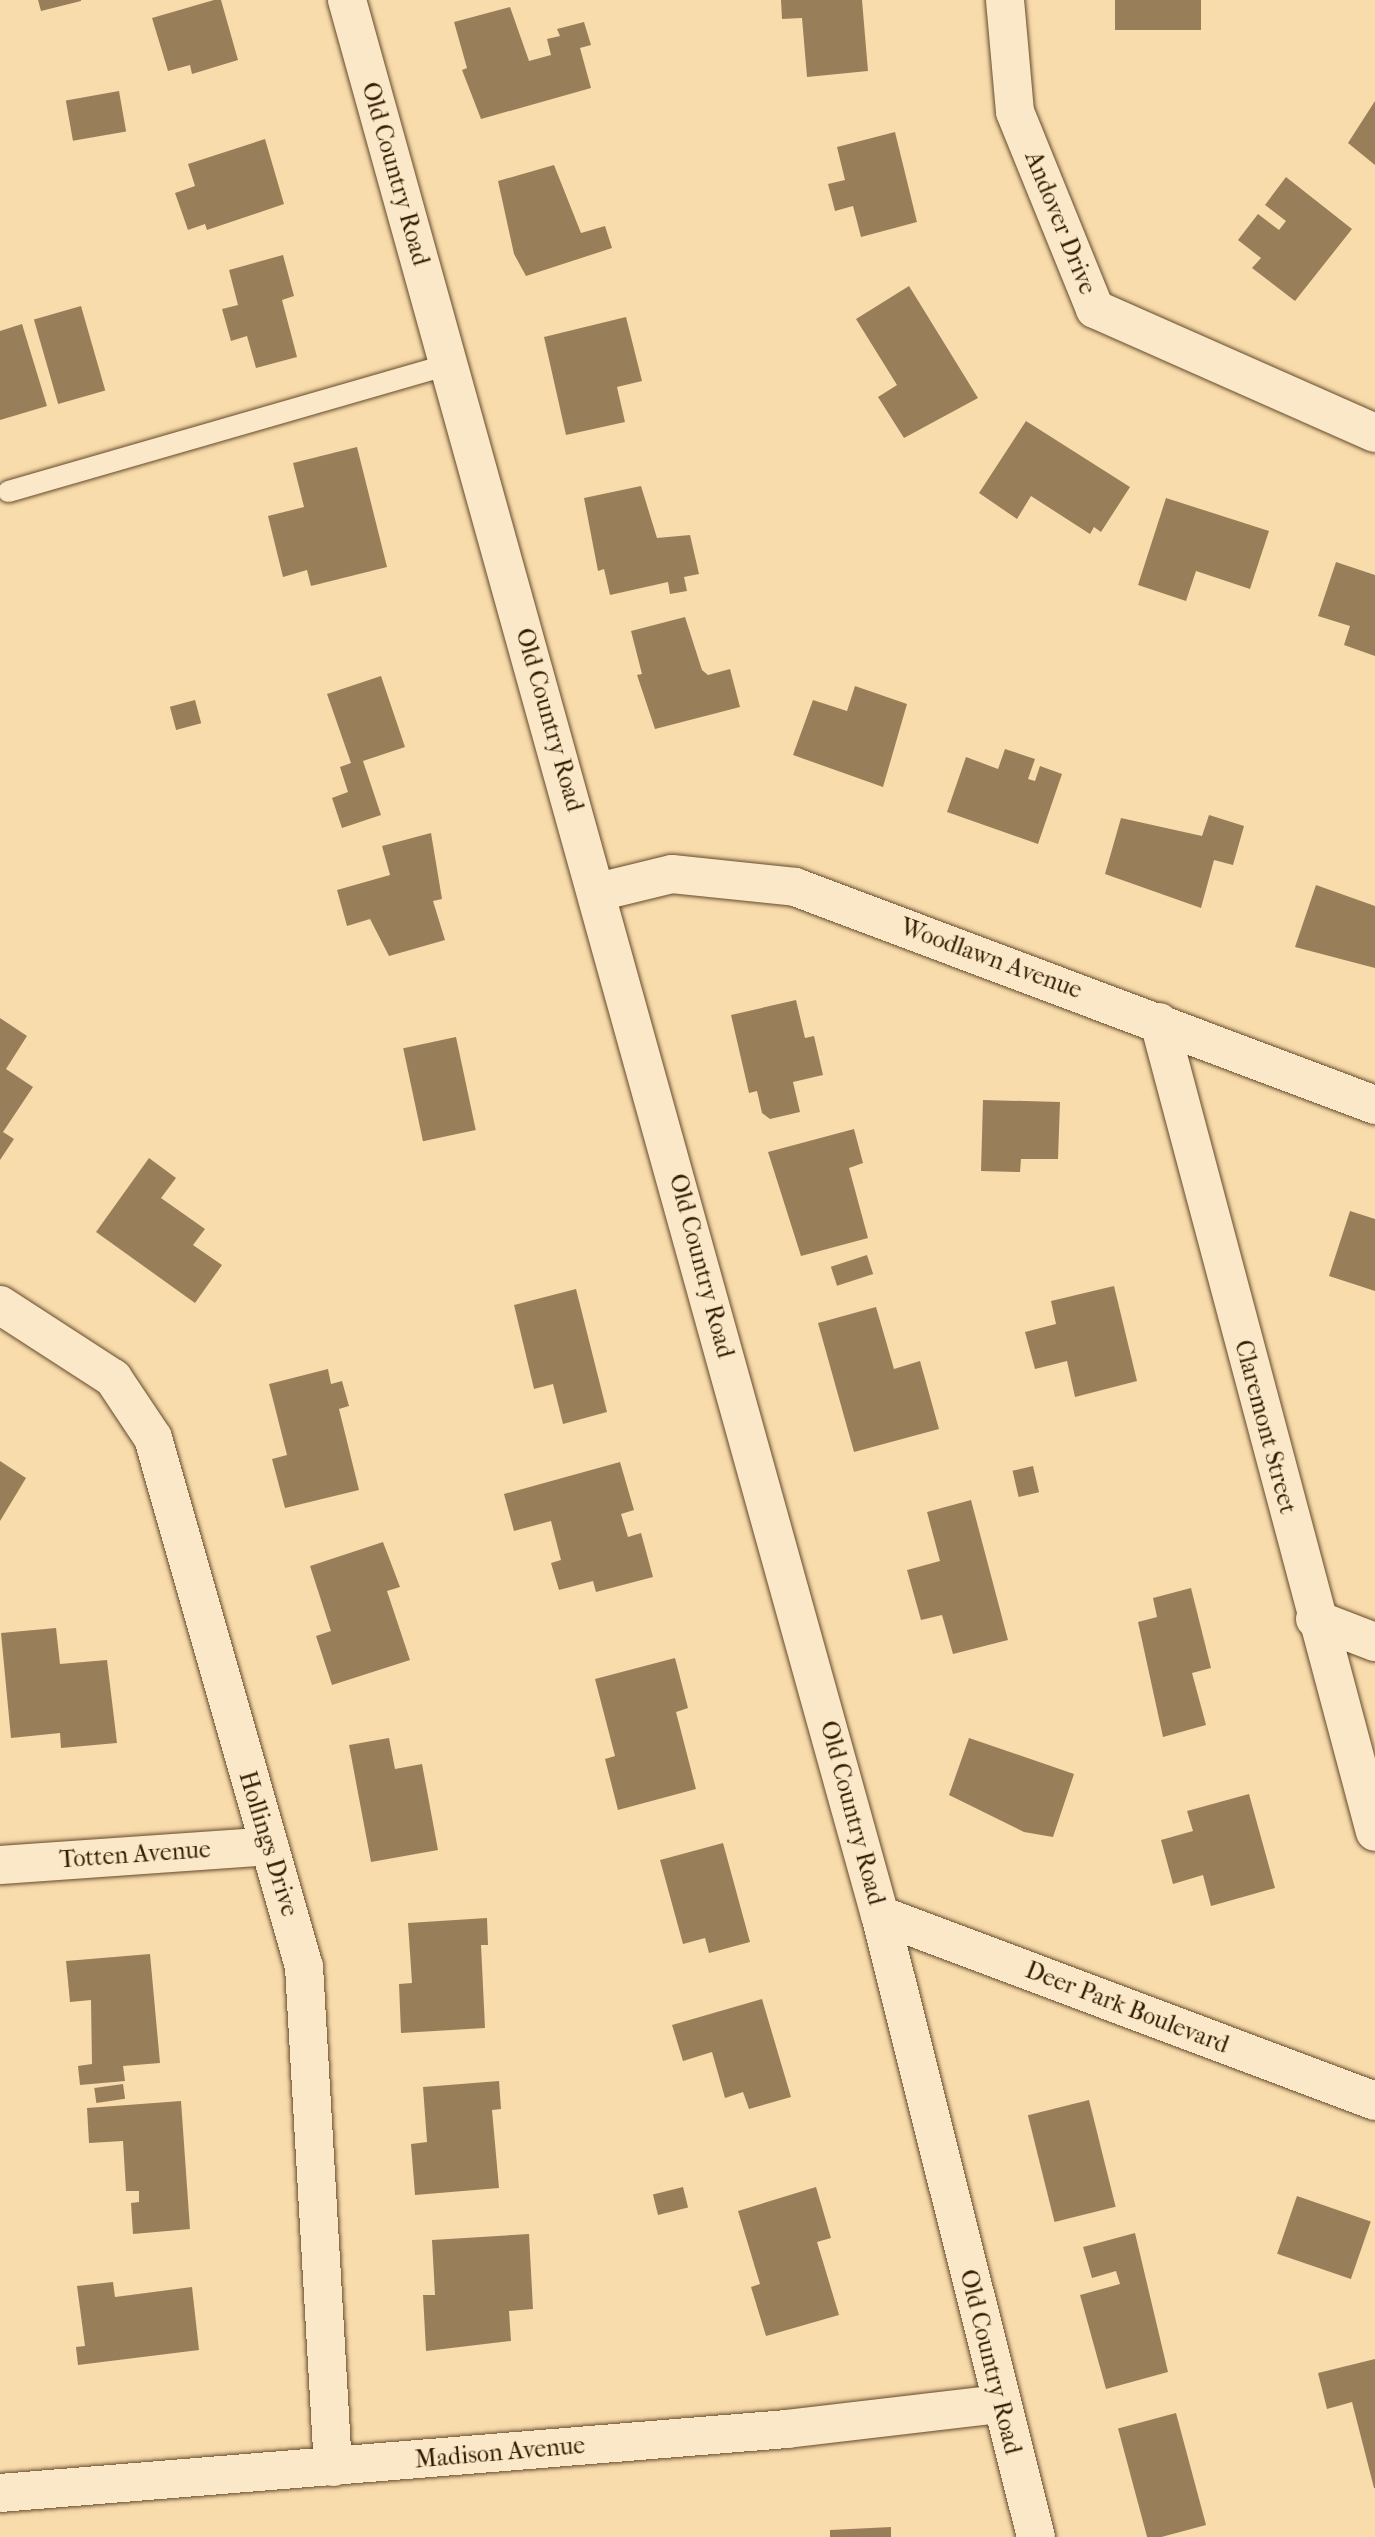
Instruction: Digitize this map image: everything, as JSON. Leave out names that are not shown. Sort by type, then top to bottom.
[{"type":"street","name":"Old Country Road","points":[[347,0],[880,1915],[999,2404],[1036,2537]]},
{"type":"street","name":"Andover Drive","points":[[1005,0],[1015,112],[1095,309],[1370,423]]},
{"type":"street","name":"Woodlawn Avenue","points":[[597,892],[672,874],[795,887],[1375,1105]]},
{"type":"street","name":"Claremont Street","points":[[1159,1022],[1315,1619],[1375,1832]]},
{"type":"street","name":"Hollings Drive","points":[[0,1305],[113,1378],[153,1438],[270,1846],[304,1967],[333,2467]]},
{"type":"street","points":[[1315,1619],[1375,1642]]},
{"type":"street","name":"Totten Avenue","points":[[0,1865],[270,1846]]},
{"type":"street","name":"Deer Park Boulevard","points":[[880,1915],[1375,2101]]},
{"type":"street","name":"Madison Avenue","points":[[0,2493],[787,2429],[999,2404]]},
{"type":"lane","points":[[8,491],[449,364]]},
{"type":"building","points":[[38,0],[81,0],[81,1],[41,11]]},
{"type":"building","points":[[221,0],[238,60],[192,74],[190,65],[168,71],[152,18]]},
{"type":"building","points":[[781,0],[862,0],[868,71],[807,77],[802,18],[782,19]]},
{"type":"building","points":[[1115,0],[1201,0],[1201,30],[1115,30]]},
{"type":"building","points":[[510,7],[529,61],[551,55],[547,39],[560,36],[557,29],[584,22],[591,45],[580,48],[591,88],[481,119],[462,70],[467,68],[454,22]]},
{"type":"building","points":[[119,91],[126,131],[73,141],[66,100]]},
{"type":"building","points":[[1375,101],[1375,165],[1348,143]]},
{"type":"building","points":[[895,132],[917,222],[861,237],[853,206],[835,211],[828,184],[845,180],[837,147]]},
{"type":"building","points":[[265,139],[284,204],[207,230],[205,224],[188,230],[175,193],[195,186],[188,164]]},
{"type":"building","points":[[554,165],[581,233],[605,226],[612,248],[526,276],[514,254],[498,181]]},
{"type":"building","points":[[1286,177],[1352,229],[1295,301],[1252,268],[1261,258],[1238,240],[1258,214],[1279,230],[1286,221],[1265,205]]},
{"type":"building","points":[[283,255],[294,296],[282,300],[297,357],[256,368],[247,336],[231,341],[222,309],[238,305],[229,270]]},
{"type":"building","points":[[909,286],[978,398],[904,438],[878,397],[897,385],[856,319]]},
{"type":"building","points":[[81,306],[105,391],[58,404],[34,320]]},
{"type":"building","points":[[626,317],[642,381],[617,387],[625,422],[566,435],[544,337]]},
{"type":"building","points":[[22,324],[47,406],[0,420],[0,331]]},
{"type":"building","points":[[1026,421],[1130,487],[1101,532],[1094,527],[1090,534],[1031,496],[1017,519],[979,493]]},
{"type":"building","points":[[357,447],[387,567],[311,586],[307,570],[283,577],[268,516],[304,507],[293,463]]},
{"type":"building","points":[[641,486],[657,538],[690,535],[699,574],[684,577],[687,591],[670,594],[668,582],[610,595],[604,569],[598,571],[584,498]]},
{"type":"building","points":[[1166,498],[1269,531],[1250,589],[1196,571],[1186,601],[1138,585]]},
{"type":"building","points":[[1336,562],[1375,575],[1375,656],[1344,645],[1350,626],[1318,616]]},
{"type":"building","points":[[685,617],[702,670],[708,675],[730,669],[740,707],[655,729],[637,675],[642,674],[631,631]]},
{"type":"building","points":[[381,676],[405,747],[363,761],[381,815],[342,828],[332,798],[348,792],[340,767],[351,763],[327,694]]},
{"type":"building","points":[[855,686],[907,704],[883,787],[793,755],[813,700],[847,711]]},
{"type":"building","points":[[195,700],[201,723],[176,730],[170,707]]},
{"type":"building","points":[[1005,749],[1035,759],[1028,779],[1035,781],[1040,766],[1062,774],[1038,844],[947,812],[966,757],[998,769]]},
{"type":"building","points":[[1209,815],[1244,826],[1233,865],[1214,860],[1201,908],[1105,874],[1121,818],[1202,836]]},
{"type":"building","points":[[431,833],[442,899],[433,901],[445,940],[389,956],[370,919],[347,926],[337,890],[390,875],[382,846]]},
{"type":"building","points":[[1316,885],[1375,906],[1375,968],[1295,947]]},
{"type":"building","points":[[796,1000],[805,1038],[814,1036],[823,1075],[793,1082],[800,1112],[770,1119],[762,1113],[757,1091],[749,1093],[731,1015]]},
{"type":"building","points":[[0,1018],[27,1036],[6,1069],[33,1087],[3,1132],[14,1139],[0,1160]]},
{"type":"building","points":[[456,1037],[476,1130],[423,1141],[403,1048]]},
{"type":"building","points":[[983,1100],[1060,1102],[1058,1159],[1021,1159],[1020,1172],[981,1171]]},
{"type":"building","points":[[854,1129],[863,1163],[849,1168],[868,1238],[801,1256],[768,1152]]},
{"type":"building","points":[[149,1158],[176,1178],[161,1198],[205,1229],[193,1245],[222,1265],[195,1303],[96,1232]]},
{"type":"building","points":[[1350,1211],[1375,1219],[1375,1291],[1329,1276]]},
{"type":"building","points":[[867,1255],[873,1274],[837,1286],[831,1267]]},
{"type":"building","points":[[1114,1286],[1137,1381],[1075,1397],[1067,1361],[1035,1369],[1025,1332],[1056,1324],[1051,1301]]},
{"type":"building","points":[[576,1289],[607,1412],[563,1424],[553,1384],[534,1389],[514,1305]]},
{"type":"building","points":[[876,1307],[894,1369],[920,1361],[939,1429],[854,1452],[818,1323]]},
{"type":"building","points":[[328,1369],[331,1384],[342,1381],[349,1406],[339,1409],[359,1490],[285,1508],[272,1459],[287,1455],[269,1384]]},
{"type":"building","points":[[0,1461],[26,1478],[0,1521]]},
{"type":"building","points":[[620,1462],[634,1510],[621,1514],[628,1537],[641,1533],[653,1577],[596,1592],[593,1581],[559,1590],[551,1563],[561,1560],[551,1521],[514,1531],[504,1494]]},
{"type":"building","points":[[1033,1466],[1039,1492],[1019,1497],[1013,1471]]},
{"type":"building","points":[[971,1500],[1008,1640],[953,1654],[942,1615],[921,1620],[907,1570],[940,1561],[927,1512]]},
{"type":"building","points":[[383,1542],[400,1587],[387,1591],[410,1660],[332,1685],[316,1636],[331,1631],[310,1566]]},
{"type":"building","points":[[1191,1588],[1211,1668],[1192,1673],[1206,1725],[1163,1737],[1138,1622],[1157,1617],[1153,1598]]},
{"type":"building","points":[[56,1628],[60,1664],[107,1660],[117,1743],[61,1748],[60,1733],[11,1738],[1,1633]]},
{"type":"building","points":[[675,1658],[688,1708],[676,1712],[696,1789],[618,1810],[605,1759],[615,1756],[595,1679]]},
{"type":"building","points":[[389,1738],[395,1769],[422,1764],[438,1850],[371,1862],[349,1745]]},
{"type":"building","points":[[969,1738],[1074,1774],[1053,1837],[1024,1832],[949,1795]]},
{"type":"building","points":[[1249,1794],[1275,1888],[1211,1906],[1203,1875],[1173,1884],[1161,1840],[1193,1831],[1187,1811]]},
{"type":"building","points":[[723,1843],[750,1942],[709,1953],[705,1938],[683,1944],[660,1860]]},
{"type":"building","points":[[487,1918],[488,1945],[481,1945],[485,2028],[401,2033],[399,1984],[412,1983],[408,1923]]},
{"type":"building","points":[[150,1954],[160,2063],[123,2066],[125,2081],[80,2085],[78,2066],[92,2064],[91,2000],[70,2002],[66,1961]]},
{"type":"building","points":[[762,1999],[791,2097],[749,2109],[743,2092],[725,2098],[712,2052],[683,2061],[672,2025]]},
{"type":"building","points":[[499,2081],[501,2109],[492,2110],[499,2188],[415,2195],[411,2144],[427,2142],[423,2087]]},
{"type":"building","points":[[123,2084],[125,2099],[96,2103],[94,2088]]},
{"type":"building","points":[[1089,2100],[1116,2207],[1054,2222],[1028,2115]]},
{"type":"building","points":[[181,2101],[190,2229],[133,2234],[131,2203],[139,2202],[139,2191],[126,2191],[123,2141],[89,2143],[87,2108]]},
{"type":"building","points":[[683,2187],[688,2207],[658,2215],[653,2194]]},
{"type":"building","points":[[816,2187],[831,2238],[817,2242],[839,2315],[766,2336],[751,2287],[760,2284],[738,2211]]},
{"type":"building","points":[[1297,2196],[1371,2221],[1351,2279],[1277,2254]]},
{"type":"building","points":[[1135,2233],[1168,2372],[1106,2389],[1080,2295],[1120,2284],[1116,2271],[1092,2278],[1083,2247]]},
{"type":"building","points":[[529,2234],[533,2309],[509,2311],[511,2341],[426,2351],[423,2295],[435,2295],[432,2240]]},
{"type":"building","points":[[113,2282],[115,2297],[192,2287],[199,2350],[78,2365],[76,2347],[85,2346],[77,2286]]},
{"type":"building","points":[[1375,2359],[1374,2488],[1352,2402],[1327,2409],[1318,2373]]},
{"type":"building","points":[[1176,2413],[1206,2525],[1161,2537],[1147,2537],[1118,2429]]},
{"type":"building","points":[[891,2527],[891,2537],[830,2537],[830,2530]]}]
